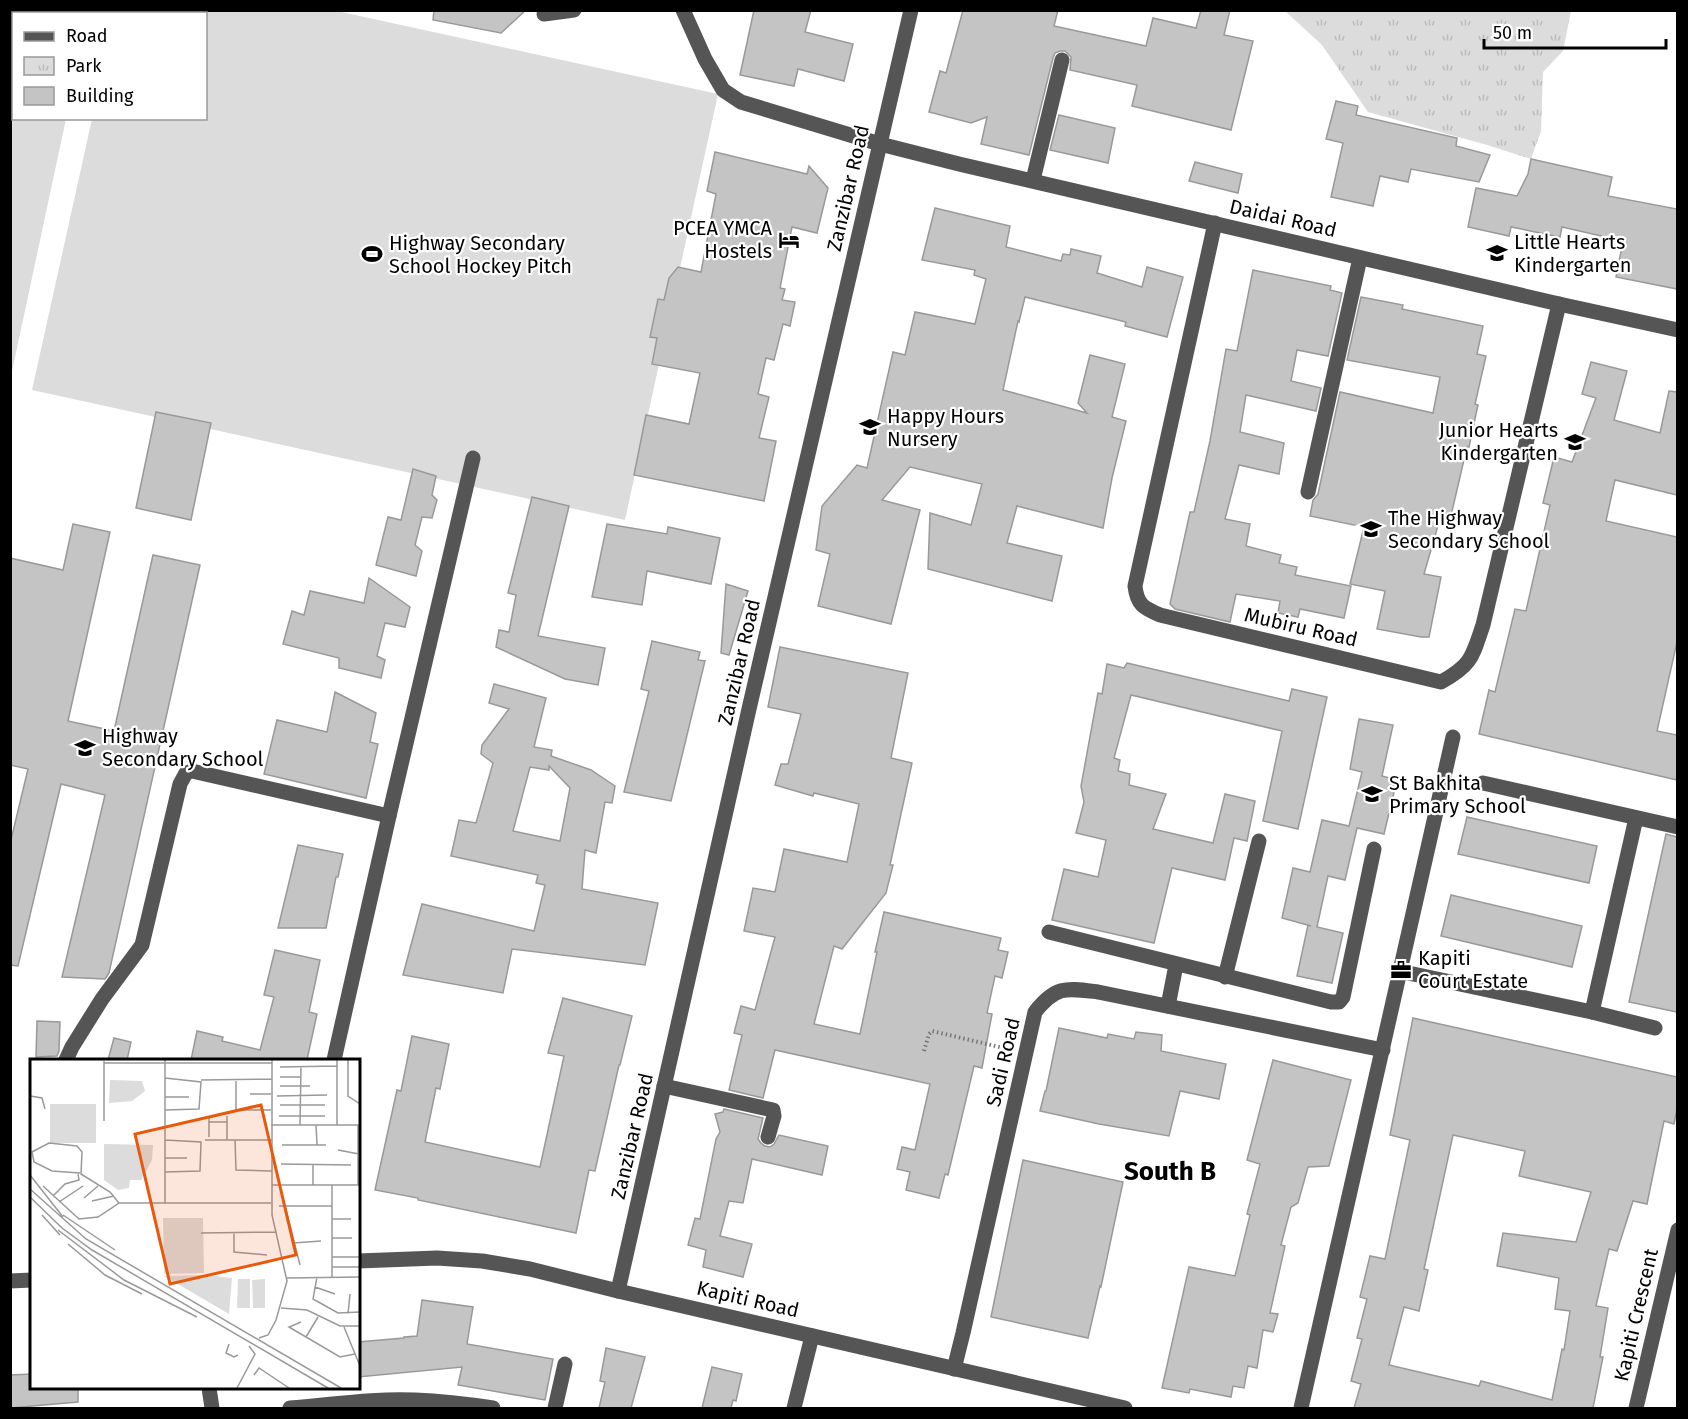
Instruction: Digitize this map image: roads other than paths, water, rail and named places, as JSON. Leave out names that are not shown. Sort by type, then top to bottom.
[{"type":"street","points":[[544,14],[574,10]]},
{"type":"street","name":"Daidai Road","points":[[683,10],[705,59],[723,90],[741,102],[879,144],[959,164],[1677,330]]},
{"type":"street","name":"Zanzibar Road","points":[[618,1291],[910,10]]},
{"type":"street","points":[[1033,180],[1062,60]]},
{"type":"street","name":"Mubiru Road","points":[[1215,223],[1135,586],[1136,597],[1147,609],[1160,615],[1441,682],[1458,673],[1472,658],[1483,625],[1559,304]]},
{"type":"street","points":[[1308,492],[1360,258]]},
{"type":"street","points":[[334,1059],[473,459]]},
{"type":"street","points":[[1301,1408],[1453,736]]},
{"type":"street","points":[[66,1059],[102,999],[142,945],[180,784],[186,772],[192,771],[389,816]]},
{"type":"street","points":[[1483,783],[1677,828]]},
{"type":"street","points":[[1592,1012],[1636,818]]},
{"type":"street","points":[[1225,977],[1259,841]]},
{"type":"street","points":[[1049,932],[1225,977],[1339,1002],[1343,997],[1374,849]]},
{"type":"street","points":[[1168,1006],[1176,964]]},
{"type":"street","points":[[1399,971],[1592,1012],[1655,1028]]},
{"type":"street","name":"Sadi Road","points":[[954,1369],[1035,1012],[1056,991],[1087,990],[1383,1050]]},
{"type":"street","points":[[664,1086],[773,1110],[774,1116],[768,1137]]},
{"type":"street","name":"Kapiti Crescent","points":[[1636,1408],[1677,1230]]},
{"type":"street","name":"Kapiti Road","points":[[360,1262],[437,1258],[482,1261],[530,1269],[1125,1408]]},
{"type":"street","points":[[10,1281],[30,1280]]},
{"type":"street","points":[[794,1408],[812,1336]]},
{"type":"street","points":[[555,1408],[565,1364]]},
{"type":"street","points":[[209,1389],[212,1408]]},
{"type":"street","points":[[290,1408],[412,1400],[493,1408]]},
{"type":"place","name":"PCEA YMCA Hostels","points":[[789,240]]},
{"type":"place","name":"Little Hearts Kindergarten","points":[[1497,253]]},
{"type":"place","name":"Highway Secondary School Hockey Pitch","points":[[372,254]]},
{"type":"place","name":"Happy Hours Nursery","points":[[870,427]]},
{"type":"place","name":"Junior Hearts Kindergarten","points":[[1575,442]]},
{"type":"place","name":"The Highway Secondary School","points":[[1371,529]]},
{"type":"place","name":"Highway Secondary School","points":[[85,748]]},
{"type":"place","name":"St Bakhita Primary School","points":[[1372,794]]},
{"type":"place","name":"Kapiti Court Estate","points":[[1401,970]]},
{"type":"district","name":"South B","points":[[1170,1171]]}]
